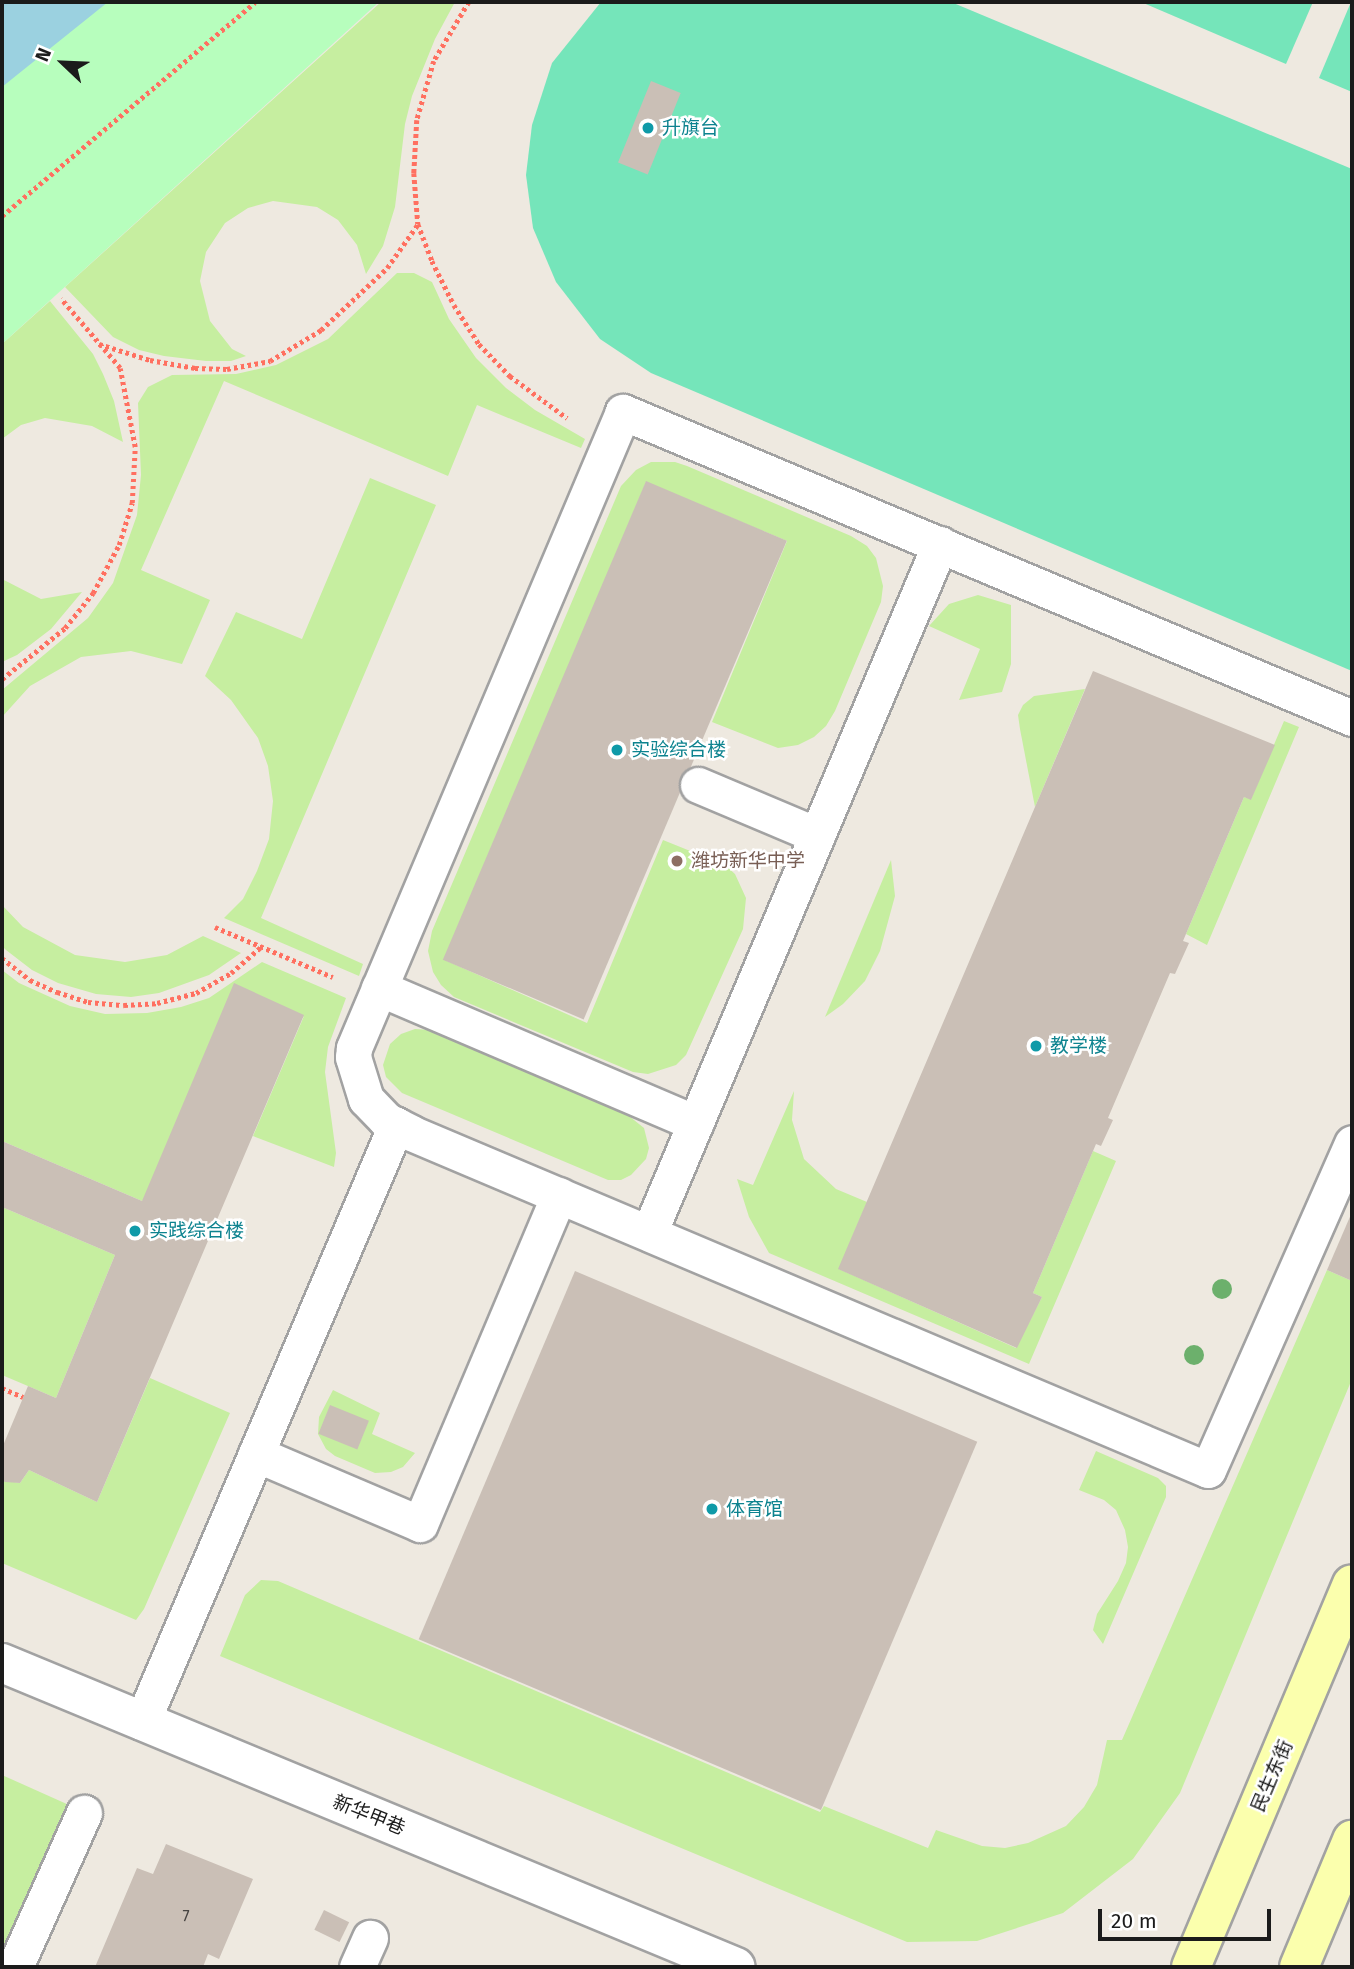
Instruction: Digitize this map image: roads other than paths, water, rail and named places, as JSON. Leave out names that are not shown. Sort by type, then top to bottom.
[{"type":"main road","name":"民生东街","points":[[1191,1967],[1352,1584]]},
{"type":"main road","points":[[1299,1967],[1352,1840]]},
{"type":"street","name":"新华甲巷","points":[[2,1664],[736,1967]]},
{"type":"lane","points":[[1352,718],[623,412],[354,1048],[355,1071],[366,1099],[376,1112],[396,1125],[1208,1469],[1352,1143]]},
{"type":"lane","points":[[649,1233],[940,544]]},
{"type":"lane","points":[[698,785],[817,835]]},
{"type":"lane","points":[[378,992],[695,1123]]},
{"type":"lane","points":[[142,1722],[396,1125]]},
{"type":"lane","points":[[256,1454],[420,1524],[559,1195]]},
{"type":"lane","points":[[15,1967],[84,1812]]},
{"type":"water","points":[[2,2],[108,2],[2,87]]},
{"type":"place","name":"升旗台","points":[[648,128]]},
{"type":"place","name":"实验综合楼","points":[[617,750]]},
{"type":"place","name":"潍坊新华中学","points":[[677,861]]},
{"type":"place","name":"教学楼","points":[[1036,1046]]},
{"type":"place","name":"实践综合楼","points":[[135,1231]]},
{"type":"place","name":"体育馆","points":[[712,1509]]}]
